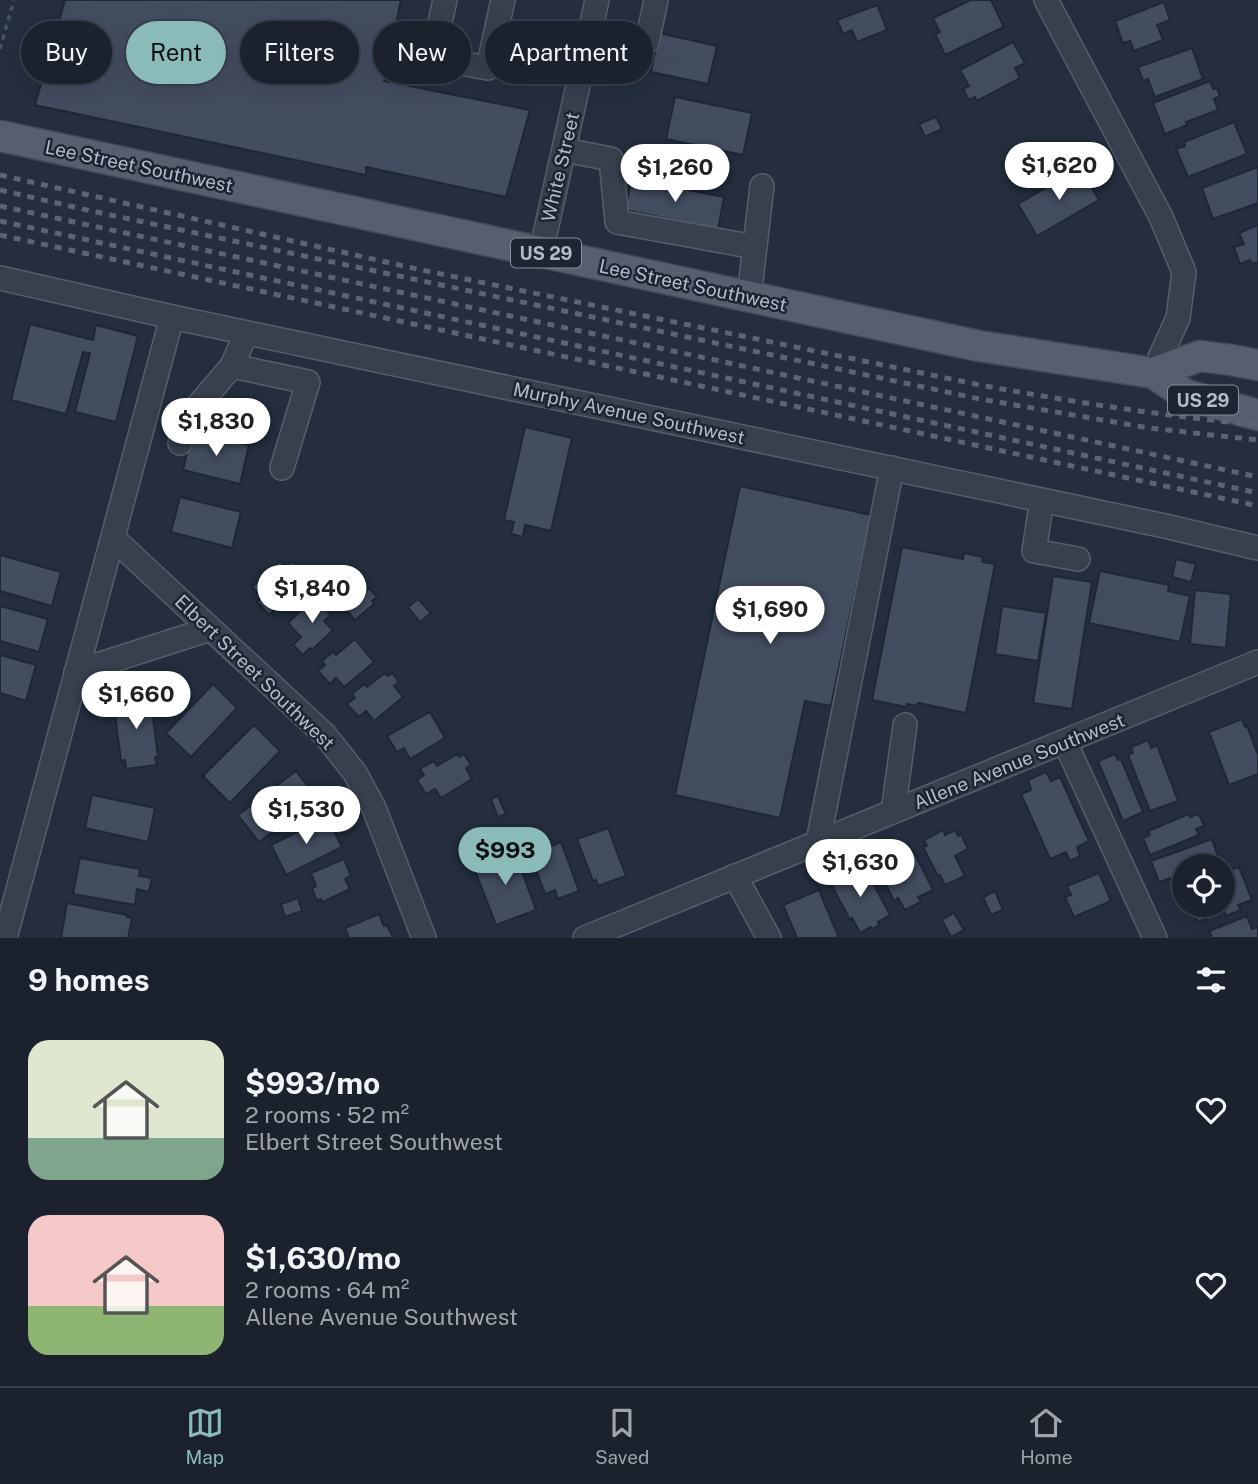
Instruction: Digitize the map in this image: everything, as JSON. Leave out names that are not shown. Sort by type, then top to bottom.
[{"type":"main road","name":"Lee Street Southwest","points":[[0,136],[979,346],[1153,373],[1186,395],[1258,415]]},
{"type":"main road","name":"US 29","points":[[1153,373],[1200,356],[1258,365]]},
{"type":"street","points":[[440,21],[445,0]]},
{"type":"street","points":[[471,65],[488,68],[503,0]]},
{"type":"street","name":"White Street","points":[[541,252],[597,0]]},
{"type":"street","points":[[652,21],[656,0]]},
{"type":"street","points":[[1046,0],[1161,217],[1184,272],[1178,318],[1153,373]]},
{"type":"street","points":[[564,150],[611,159],[617,222],[755,247]]},
{"type":"street","points":[[749,297],[762,186]]},
{"type":"street","name":"Murphy Avenue Southwest","points":[[8,280],[316,348],[892,468],[941,487],[1042,500],[1258,548]]},
{"type":"street","points":[[5,938],[172,317]]},
{"type":"street","points":[[180,443],[190,415],[232,366],[246,333]]},
{"type":"street","points":[[282,468],[316,348]]},
{"type":"street","points":[[232,366],[308,382]]},
{"type":"street","points":[[190,415],[249,429]]},
{"type":"street","points":[[818,842],[892,468]]},
{"type":"street","points":[[1042,500],[1034,551],[1078,559]]},
{"type":"street","name":"Elbert Street Southwest","points":[[113,538],[325,735],[355,773],[373,808],[424,938]]},
{"type":"street","points":[[76,672],[210,629]]},
{"type":"street","name":"Allene Avenue Southwest","points":[[584,938],[1258,662]]},
{"type":"street","points":[[893,812],[905,725]]},
{"type":"street","points":[[1065,742],[1155,938]]},
{"type":"street","points":[[735,876],[769,938]]},
{"type":"path","points":[[0,49],[13,0]]},
{"type":"building","points":[[65,0],[401,0],[397,21],[373,21],[373,84],[399,84],[530,110],[506,197],[366,167],[366,175],[35,105],[41,84],[112,84],[112,21],[59,21]]},
{"type":"building","points":[[971,0],[991,0],[1004,27],[945,55],[935,34],[940,32],[933,18]]},
{"type":"building","points":[[1164,2],[1170,20],[1157,25],[1163,40],[1134,51],[1130,41],[1123,43],[1115,21]]},
{"type":"building","points":[[877,5],[887,30],[857,42],[852,30],[843,34],[837,20]]},
{"type":"building","points":[[659,33],[717,46],[708,84],[653,72]]},
{"type":"building","points":[[1013,42],[1025,63],[1015,68],[1020,78],[977,101],[975,97],[969,100],[963,89],[969,86],[960,70]]},
{"type":"building","points":[[1192,48],[1203,79],[1155,97],[1148,79],[1143,81],[1138,67]]},
{"type":"building","points":[[1210,81],[1220,96],[1214,99],[1218,110],[1186,122],[1187,125],[1165,134],[1153,103]]},
{"type":"building","points":[[675,97],[752,113],[743,155],[666,139]]},
{"type":"building","points":[[936,117],[942,129],[925,137],[919,124]]},
{"type":"building","points":[[1234,122],[1247,154],[1188,177],[1176,149],[1185,146],[1184,142]]},
{"type":"building","points":[[1258,167],[1258,203],[1213,219],[1202,188]]},
{"type":"building","points":[[1080,168],[1099,200],[1037,236],[1018,204]]},
{"type":"building","points":[[632,179],[724,197],[718,229],[625,210]]},
{"type":"building","points":[[1258,225],[1258,262],[1252,264],[1250,260],[1240,264],[1234,247],[1244,244],[1239,233]]},
{"type":"building","points":[[30,324],[93,340],[96,325],[138,336],[116,422],[75,412],[90,353],[83,352],[66,414],[11,400]]},
{"type":"building","points":[[525,427],[572,438],[551,531],[525,525],[523,537],[511,534],[514,522],[504,520]]},
{"type":"building","points":[[192,431],[249,445],[240,484],[183,470]]},
{"type":"building","points":[[740,486],[871,515],[831,706],[805,701],[780,818],[675,795]]},
{"type":"building","points":[[180,497],[241,512],[232,548],[171,532]]},
{"type":"building","points":[[902,547],[963,559],[964,553],[983,557],[982,562],[995,564],[966,713],[918,703],[917,706],[907,704],[906,707],[872,700]]},
{"type":"building","points":[[0,555],[61,572],[52,606],[0,591]]},
{"type":"building","points":[[1176,559],[1196,564],[1191,582],[1172,577]]},
{"type":"building","points":[[280,561],[286,567],[292,561],[308,578],[269,615],[257,602],[262,597],[252,587]]},
{"type":"building","points":[[1100,571],[1169,585],[1168,591],[1190,596],[1180,642],[1089,623]]},
{"type":"building","points":[[1053,576],[1092,582],[1072,709],[1033,703]]},
{"type":"building","points":[[369,588],[377,597],[372,601],[374,604],[355,620],[346,610]]},
{"type":"building","points":[[1195,590],[1231,594],[1226,648],[1190,644]]},
{"type":"building","points":[[318,594],[331,608],[327,611],[331,615],[324,621],[333,630],[303,655],[293,645],[301,637],[288,623]]},
{"type":"building","points":[[418,599],[431,613],[420,622],[408,607]]},
{"type":"building","points":[[0,606],[48,619],[39,652],[0,641]]},
{"type":"building","points":[[1002,606],[1046,613],[1038,661],[995,654]]},
{"type":"building","points":[[355,639],[374,662],[344,687],[336,678],[330,684],[318,671],[325,665],[322,661],[333,652],[336,655]]},
{"type":"building","points":[[0,655],[36,665],[26,701],[0,693]]},
{"type":"building","points":[[385,673],[388,676],[392,673],[399,682],[394,686],[403,697],[374,721],[366,711],[359,717],[347,704],[355,698],[352,694],[364,684],[367,687]]},
{"type":"building","points":[[213,684],[237,708],[191,757],[166,733]]},
{"type":"building","points":[[150,694],[157,765],[126,769],[125,760],[121,761],[113,699]]},
{"type":"building","points":[[430,712],[445,738],[410,759],[404,748],[397,752],[387,736]]},
{"type":"building","points":[[1242,719],[1258,755],[1258,774],[1229,785],[1209,732]]},
{"type":"building","points":[[254,725],[280,751],[230,803],[203,776]]},
{"type":"building","points":[[1148,740],[1151,748],[1157,745],[1178,801],[1150,811],[1128,755],[1133,753],[1131,747]]},
{"type":"building","points":[[457,754],[459,757],[464,754],[471,765],[466,768],[472,779],[441,798],[435,789],[426,794],[417,780],[424,775],[420,769],[434,761],[437,766]]},
{"type":"building","points":[[1115,754],[1118,760],[1121,759],[1143,812],[1123,821],[1098,761]]},
{"type":"building","points":[[296,771],[317,799],[259,842],[238,815]]},
{"type":"building","points":[[1046,772],[1051,781],[1060,777],[1089,841],[1077,847],[1080,856],[1070,861],[1066,852],[1050,859],[1021,794],[1031,790],[1028,780]]},
{"type":"building","points":[[92,795],[155,808],[148,842],[85,828]]},
{"type":"building","points":[[498,796],[506,814],[498,817],[491,799]]},
{"type":"building","points":[[1189,814],[1190,817],[1199,814],[1204,826],[1196,829],[1199,835],[1150,855],[1143,838],[1150,835],[1148,831]]},
{"type":"building","points":[[327,817],[342,847],[286,875],[271,845]]},
{"type":"building","points":[[608,828],[626,876],[598,886],[596,880],[593,881],[577,839]]},
{"type":"building","points":[[943,830],[945,835],[955,830],[958,836],[961,834],[968,849],[955,856],[965,876],[945,885],[923,847],[927,846],[924,840]]},
{"type":"building","points":[[1212,839],[1217,854],[1172,854],[1172,878],[1159,882],[1151,861]]},
{"type":"building","points":[[547,841],[549,847],[561,842],[579,891],[558,899],[555,890],[545,894],[530,853],[540,850],[537,844]]},
{"type":"building","points":[[906,845],[910,853],[914,852],[933,890],[918,897],[921,902],[905,910],[898,898],[894,901],[877,867],[880,865],[875,857],[895,847],[896,850]]},
{"type":"building","points":[[514,850],[536,910],[496,925],[473,865]]},
{"type":"building","points":[[80,858],[140,869],[139,876],[152,878],[149,892],[137,889],[135,905],[73,894]]},
{"type":"building","points":[[344,859],[351,876],[345,879],[350,889],[323,902],[321,899],[317,901],[312,888],[316,886],[311,873]]},
{"type":"building","points":[[861,864],[890,915],[878,922],[879,925],[873,929],[871,927],[860,933],[852,918],[850,920],[831,880]]},
{"type":"building","points":[[1239,867],[1252,900],[1238,905],[1241,910],[1235,912],[1235,868]]},
{"type":"building","points":[[1099,873],[1111,901],[1074,917],[1065,897],[1071,895],[1067,886]]},
{"type":"building","points":[[819,890],[839,938],[797,938],[783,905]]},
{"type":"building","points":[[995,891],[1003,910],[991,915],[983,897]]},
{"type":"building","points":[[298,898],[302,911],[285,917],[281,904]]},
{"type":"building","points":[[67,903],[127,915],[132,918],[128,938],[61,938]]},
{"type":"building","points":[[954,913],[964,930],[951,937],[942,920]]},
{"type":"building","points":[[379,914],[393,938],[349,938],[345,928]]},
{"type":"building","points":[[1247,916],[1252,929],[1258,927],[1258,938],[1212,938],[1209,931]]},
{"type":"building","points":[[1196,917],[1211,917],[1198,922]]},
{"type":"railway","points":[[0,175],[417,269],[980,385],[1119,408],[1258,425]]},
{"type":"railway","points":[[0,190],[980,399],[1149,428],[1258,440]]},
{"type":"railway","points":[[0,206],[1258,477]]},
{"type":"railway","points":[[0,221],[1258,493]]},
{"type":"railway","points":[[0,235],[1258,506]]}]
